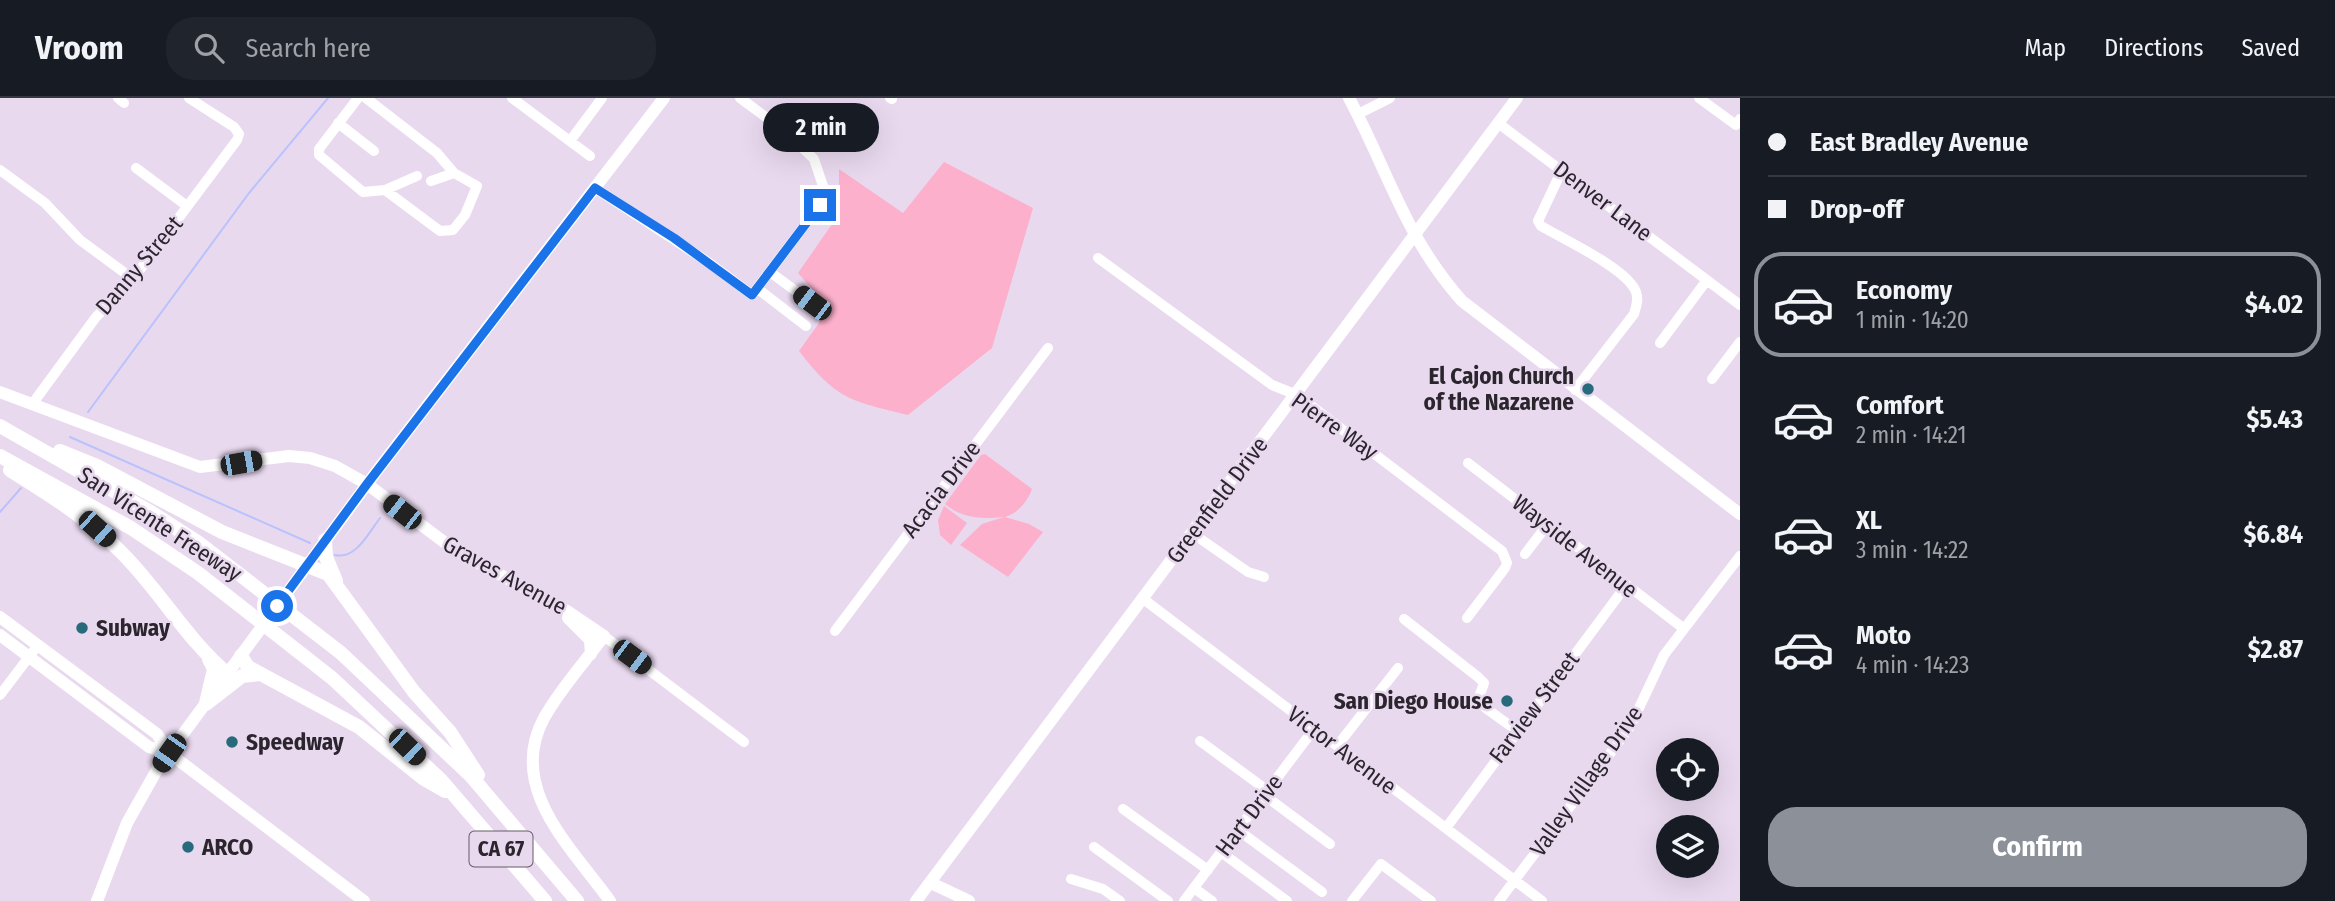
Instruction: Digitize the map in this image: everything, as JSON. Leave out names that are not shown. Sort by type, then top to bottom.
[{"type":"highway","points":[[4,428],[97,466],[222,532],[306,568],[321,571],[337,583]]},
{"type":"highway","name":"San Vicente Freeway","points":[[4,428],[149,511],[199,543],[286,609],[380,687],[439,743],[504,814],[577,901]]},
{"type":"highway","name":"San Vicente Freeway","points":[[0,456],[131,528],[198,573],[356,697],[457,798],[545,901]]},
{"type":"highway","points":[[0,464],[53,496],[106,537],[203,649],[229,674]]},
{"type":"highway","points":[[325,541],[326,557],[337,583],[414,692],[450,732],[504,814]]},
{"type":"highway","points":[[203,649],[214,669],[206,704]]},
{"type":"highway","points":[[245,650],[248,667],[359,727],[424,779],[457,798]]},
{"type":"highway","points":[[206,704],[242,676],[261,674]]},
{"type":"main road","points":[[97,901],[127,823],[169,753],[367,484],[664,98]]},
{"type":"main road","points":[[1349,98],[1415,238],[1443,280],[1462,301],[1740,514]]},
{"type":"main road","name":"Greenfield Drive","points":[[916,901],[1415,238],[1517,98]]},
{"type":"main road","name":"Graves Avenue","points":[[0,392],[200,467],[296,456],[335,466],[367,484],[456,551],[568,611],[604,636]]},
{"type":"main road","points":[[568,611],[568,618],[590,640],[591,654]]},
{"type":"main road","points":[[0,617],[157,734],[169,753]]},
{"type":"main road","points":[[0,635],[149,747],[169,753],[364,901]]},
{"type":"main road","points":[[604,636],[540,726],[534,745],[533,775],[544,810],[611,901]]},
{"type":"main road","points":[[931,883],[969,901]]},
{"type":"street","name":"Danny Street","points":[[33,403],[96,317],[133,279],[237,140],[239,134],[234,127],[189,98]]},
{"type":"street","points":[[358,98],[319,149],[319,155],[363,192],[385,190],[417,176]]},
{"type":"street","points":[[366,98],[440,157],[454,173],[477,186],[465,215],[448,231],[440,231],[385,190]]},
{"type":"street","points":[[512,98],[590,156]]},
{"type":"street","points":[[570,141],[602,98]]},
{"type":"street","points":[[595,188],[674,238],[752,295],[820,205],[823,186],[814,159],[786,132],[740,98]]},
{"type":"street","points":[[1358,114],[1390,98]]},
{"type":"street","points":[[1699,98],[1736,125],[1740,119]]},
{"type":"street","points":[[338,123],[374,151]]},
{"type":"street","name":"Denver Lane","points":[[1498,123],[1740,305]]},
{"type":"street","points":[[136,168],[187,206]]},
{"type":"street","points":[[0,170],[45,203],[80,240],[133,279]]},
{"type":"street","points":[[1562,170],[1538,221],[1541,226],[1612,268],[1636,289],[1638,300],[1634,314],[1575,390]]},
{"type":"street","points":[[431,181],[454,173]]},
{"type":"street","name":"Pierre Way","points":[[1098,258],[1272,385],[1297,395],[1502,551],[1507,563],[1505,568],[1467,618]]},
{"type":"street","points":[[770,272],[812,303]]},
{"type":"street","points":[[1660,343],[1707,280]]},
{"type":"street","points":[[758,289],[806,326]]},
{"type":"street","points":[[1712,379],[1740,342]]},
{"type":"street","name":"Acacia Drive","points":[[835,631],[1048,348]]},
{"type":"street","name":"Wayside Avenue","points":[[1468,463],[1625,587],[1683,628]]},
{"type":"street","points":[[1525,554],[1548,524]]},
{"type":"street","points":[[1192,533],[1248,572],[1264,577]]},
{"type":"street","name":"Valley Village Drive","points":[[1499,901],[1630,727],[1664,655],[1740,556]]},
{"type":"street","name":"Farview Street","points":[[1446,828],[1516,730],[1625,587]]},
{"type":"street","name":"Victor Avenue","points":[[1142,598],[1542,901]]},
{"type":"street","points":[[1404,619],[1478,677],[1484,683],[1478,700],[1480,704],[1516,730]]},
{"type":"street","points":[[604,636],[744,742]]},
{"type":"street","points":[[0,695],[38,645]]},
{"type":"street","points":[[1337,746],[1398,668]]},
{"type":"street","name":"Hart Drive","points":[[1184,901],[1314,729]]},
{"type":"street","points":[[1200,741],[1330,844]]},
{"type":"street","points":[[1123,809],[1208,870]]},
{"type":"street","points":[[1238,830],[1322,892]]},
{"type":"street","points":[[1094,847],[1168,901]]},
{"type":"street","points":[[1221,852],[1287,901]]},
{"type":"street","points":[[1352,901],[1381,864],[1431,901]]},
{"type":"street","points":[[1071,879],[1103,889],[1120,901]]},
{"type":"street","points":[[1194,888],[1212,901]]},
{"type":"shaded area","points":[[944,162],[1033,208],[992,348],[908,415],[872,406],[834,389],[799,351],[819,323],[819,297],[798,273],[839,214],[839,169],[903,213]]},
{"type":"shaded area","points":[[985,454],[1032,489],[1022,506],[1005,517],[1029,524],[1043,532],[1008,577],[960,545],[982,524],[1004,517],[973,517],[959,513],[945,504],[981,455]]},
{"type":"shaded area","points":[[944,506],[967,523],[951,545],[940,535],[938,520]]},
{"type":"waterway","points":[[88,412],[249,193],[328,98]]},
{"type":"waterway","points":[[70,437],[310,543]]},
{"type":"waterway","points":[[0,512],[21,488]]},
{"type":"waterway","points":[[335,555],[343,555],[356,549],[380,518]]},
{"type":"place","name":"El Cajon Church of the Nazarene","points":[[1588,389]]},
{"type":"place","name":"Subway","points":[[82,628]]},
{"type":"place","name":"San Diego House","points":[[1507,701]]},
{"type":"place","name":"Speedway","points":[[232,742]]},
{"type":"place","name":"ARCO","points":[[188,847]]},
{"type":"route","points":[[277,606],[367,484],[595,188],[674,238],[752,295],[820,205]]}]
